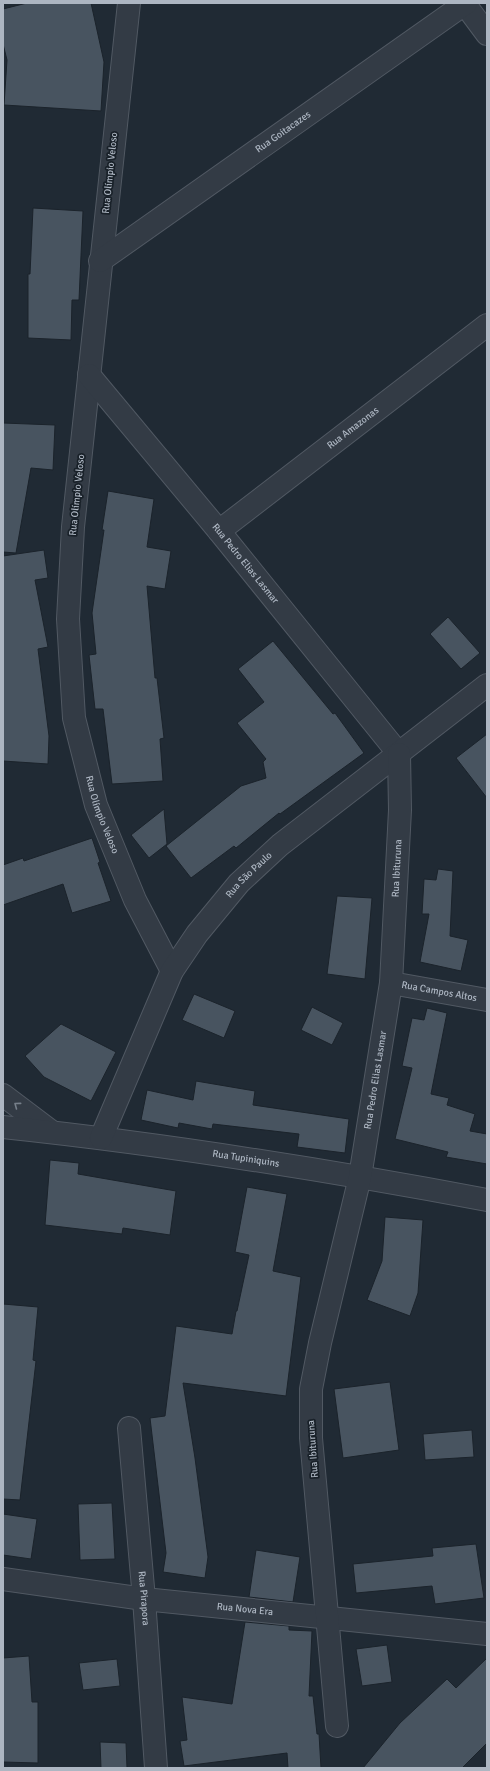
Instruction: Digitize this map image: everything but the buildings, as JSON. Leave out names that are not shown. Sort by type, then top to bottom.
[{"type":"street","name":"Rua Olímpio Veloso","points":[[129,3],[100,261],[73,527],[68,619],[74,718],[96,805],[135,900],[172,971]]},
{"type":"street","name":"Rua Goitacazes","points":[[100,261],[465,3]]},
{"type":"street","points":[[465,3],[487,34]]},
{"type":"street","name":"Rua Amazonas","points":[[219,531],[487,325]]},
{"type":"street","name":"Rua Pedro Elias Lasmar","points":[[89,375],[219,531],[399,754]]},
{"type":"street","name":"Rua São Paulo","points":[[101,1138],[172,971],[197,934],[239,883],[280,845],[487,685]]},
{"type":"street","name":"Rua Ibituruna","points":[[391,983],[400,810],[399,754]]},
{"type":"street","name":"Rua Pedro Elias Lasmar","points":[[360,1177],[391,983]]},
{"type":"street","name":"Rua Campos Altos","points":[[391,983],[487,1000]]},
{"type":"street","points":[[3,1095],[53,1132]]},
{"type":"street","name":"Rua Tupiniquins","points":[[3,1127],[101,1138],[360,1177],[487,1201]]},
{"type":"street","name":"Rua Ibituruna","points":[[336,1726],[311,1438],[310,1389],[360,1177]]},
{"type":"street","name":"Rua Pirapora","points":[[129,1428],[144,1599],[156,1768]]},
{"type":"street","name":"Rua Nova Era","points":[[3,1579],[144,1599],[487,1634]]}]
